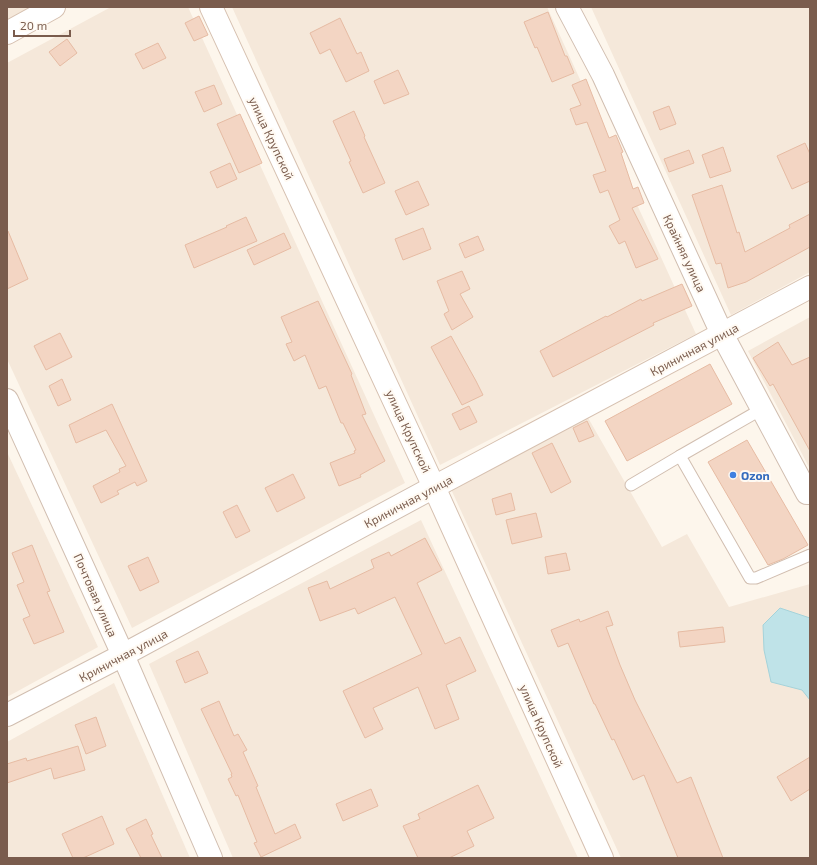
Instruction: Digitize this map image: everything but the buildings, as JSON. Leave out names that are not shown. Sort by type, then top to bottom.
[{"type":"street","points":[[7,33],[54,7]]},
{"type":"street","name":"улица Крупской","points":[[211,7],[434,487],[602,858]]},
{"type":"street","name":"Крайняя улица","points":[[567,7],[603,74],[722,334],[809,496]]},
{"type":"street","name":"Криничная улица","points":[[7,715],[123,655],[434,487],[810,287]]},
{"type":"street","name":"Почтовая улица","points":[[7,400],[123,655],[211,858]]},
{"type":"lane","points":[[631,484],[762,409]]},
{"type":"lane","points":[[680,456],[750,578],[756,578],[810,555]]},
{"type":"shaded area","points":[[7,7],[47,7],[7,29]]},
{"type":"shaded area","points":[[111,7],[188,7],[405,483],[132,628],[7,359],[7,63]]},
{"type":"shaded area","points":[[232,7],[547,7],[696,334],[440,465]]},
{"type":"shaded area","points":[[591,7],[810,7],[810,272],[731,315]]},
{"type":"shaded area","points":[[810,317],[810,469],[748,351]]},
{"type":"shaded area","points":[[587,416],[662,547],[687,534],[729,607],[810,584],[810,858],[621,858],[450,487]]},
{"type":"shaded area","points":[[7,452],[98,647],[7,697]]},
{"type":"shaded area","points":[[421,520],[578,858],[233,858],[149,664]]},
{"type":"shaded area","points":[[114,683],[190,858],[7,858],[7,742]]},
{"type":"water","points":[[780,608],[810,618],[810,700],[802,690],[771,682],[764,650],[763,625]]},
{"type":"place","name":"Ozon","points":[[733,475]]}]
